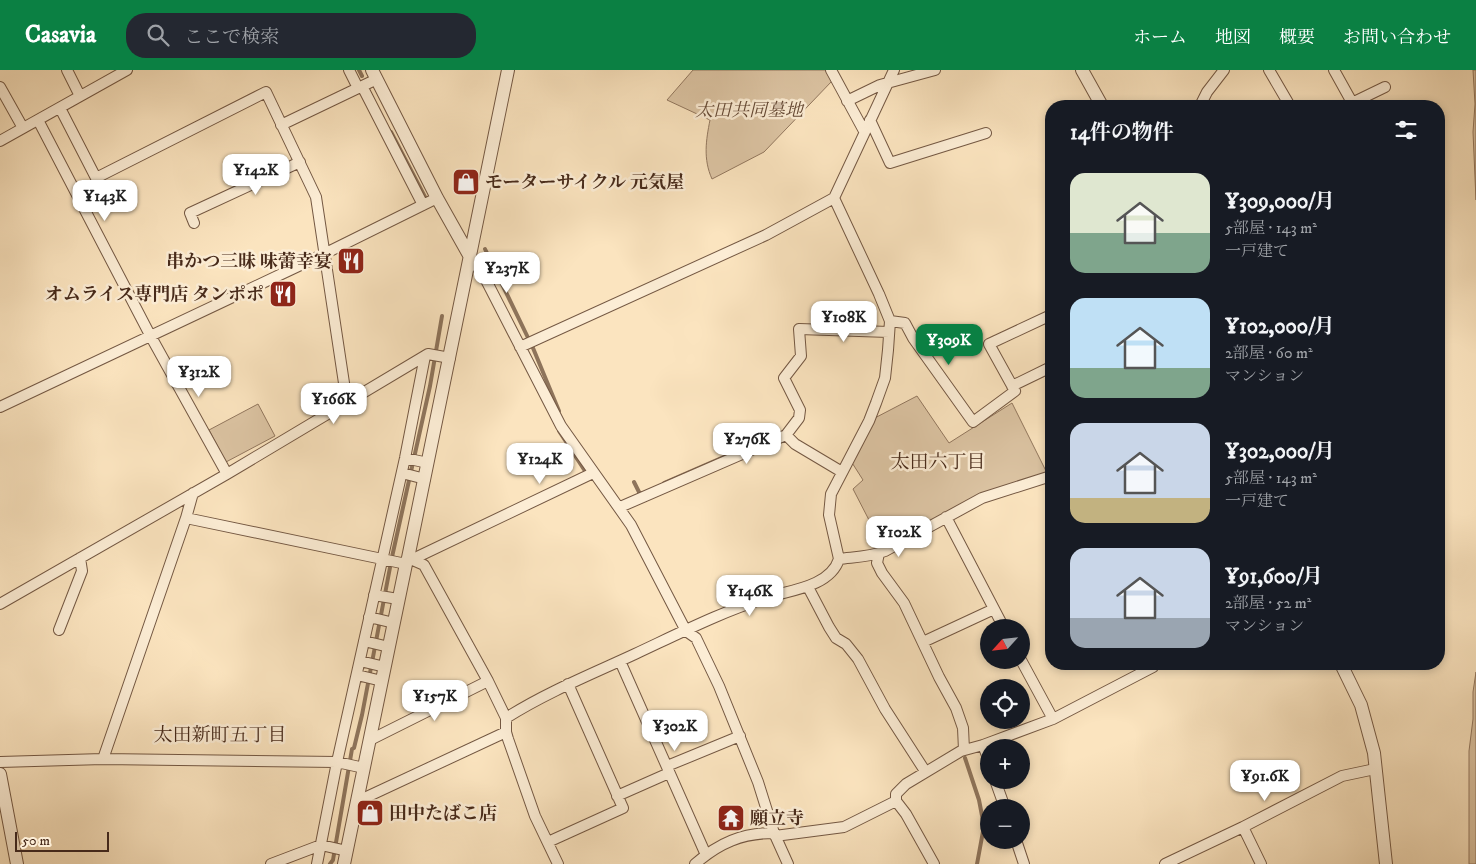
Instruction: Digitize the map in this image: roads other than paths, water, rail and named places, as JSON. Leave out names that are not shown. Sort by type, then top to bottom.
[{"type":"street","points":[[67,70],[80,96]]},
{"type":"street","points":[[0,141],[127,70]]},
{"type":"street","points":[[349,70],[423,205]]},
{"type":"street","points":[[271,864],[321,846],[345,857],[358,801],[359,767],[370,740],[377,680],[384,646],[394,598],[406,561],[423,462],[445,357],[470,255],[508,70]]},
{"type":"street","points":[[831,70],[864,132]]},
{"type":"street","points":[[527,344],[766,235],[834,198],[894,70]]},
{"type":"street","points":[[847,101],[880,85],[935,70]]},
{"type":"street","points":[[1082,70],[1099,100]]},
{"type":"street","points":[[1203,100],[1224,70]]},
{"type":"street","points":[[1269,70],[1286,100]]},
{"type":"street","points":[[1334,70],[1350,100]]},
{"type":"street","points":[[281,125],[360,87],[374,74],[437,198],[470,255],[527,344],[561,426],[593,473],[620,507],[646,552],[686,631],[696,638],[703,651],[740,736],[775,834],[788,864]]},
{"type":"street","points":[[0,87],[23,128]]},
{"type":"street","points":[[1362,100],[1385,87]]},
{"type":"street","points":[[60,108],[96,178],[266,92],[316,197],[326,253],[347,403]]},
{"type":"street","points":[[38,120],[150,335],[227,474]]},
{"type":"street","points":[[870,120],[890,163],[986,133]]},
{"type":"street","points":[[194,223],[190,213],[300,162]]},
{"type":"street","points":[[0,407],[326,253],[437,198]]},
{"type":"street","points":[[506,718],[568,684],[737,608],[808,587],[837,565],[839,559],[828,507],[831,494],[869,421],[885,378],[889,326],[879,294],[834,198]]},
{"type":"street","points":[[620,507],[786,435],[799,418],[800,410],[784,378],[801,356],[799,329],[889,326],[905,323],[913,338],[973,422],[1015,391],[988,344],[1045,318]]},
{"type":"street","points":[[0,604],[227,474],[426,356],[445,357]]},
{"type":"street","points":[[316,864],[426,356]]},
{"type":"street","points":[[1012,386],[1045,371]]},
{"type":"street","points":[[786,435],[794,444],[842,472]]},
{"type":"street","points":[[405,458],[423,462]]},
{"type":"street","points":[[402,473],[420,477]]},
{"type":"street","points":[[406,561],[593,473]]},
{"type":"street","points":[[839,559],[879,554],[982,498],[1045,478]]},
{"type":"street","points":[[103,760],[193,493]]},
{"type":"street","points":[[946,517],[1000,619]]},
{"type":"street","points":[[186,518],[381,560],[406,561],[424,565],[488,681],[506,718],[506,732],[535,816],[558,864]]},
{"type":"street","points":[[879,554],[877,564],[904,602],[956,708],[963,728],[964,750]]},
{"type":"street","points":[[59,630],[82,571],[80,558]]},
{"type":"street","points":[[808,587],[829,627],[836,638],[846,644],[858,659],[884,710],[925,771]]},
{"type":"street","points":[[374,594],[394,598]]},
{"type":"street","points":[[923,642],[994,608]]},
{"type":"street","points":[[370,617],[389,622]]},
{"type":"street","points":[[364,641],[384,646]]},
{"type":"street","points":[[360,661],[380,666]]},
{"type":"street","points":[[620,661],[706,854]]},
{"type":"street","points":[[1026,669],[1053,720]]},
{"type":"street","points":[[1000,739],[1053,720],[1147,670]]},
{"type":"street","points":[[1344,670],[1360,705],[1374,753],[1386,864]]},
{"type":"street","points":[[357,675],[377,680]]},
{"type":"street","points":[[370,740],[488,681]]},
{"type":"street","points":[[548,842],[623,808],[568,684]]},
{"type":"street","points":[[358,801],[506,732]]},
{"type":"street","points":[[618,796],[668,769],[740,736]]},
{"type":"street","points":[[934,864],[906,814],[896,801],[896,794],[906,784],[925,771],[964,750],[980,746]]},
{"type":"street","points":[[0,762],[103,760],[337,762],[359,767]]},
{"type":"street","points":[[1165,864],[1243,828],[1342,776],[1376,769]]},
{"type":"street","points":[[0,774],[17,864]]},
{"type":"street","points":[[695,864],[706,854],[728,842],[749,834],[775,834],[844,826],[896,801]]},
{"type":"street","points":[[1243,828],[1261,864]]},
{"type":"street","points":[[1019,849],[1024,864]]},
{"type":"waterway","points":[[359,70],[362,76]]},
{"type":"waterway","points":[[391,132],[425,197]]},
{"type":"waterway","points":[[485,249],[533,348],[559,411]]},
{"type":"waterway","points":[[330,864],[333,860],[352,749],[354,748],[362,715],[392,557],[430,386],[442,316]]},
{"type":"waterway","points":[[559,431],[585,471]]},
{"type":"waterway","points":[[664,483],[726,456]]},
{"type":"waterway","points":[[634,482],[640,494],[642,493]]},
{"type":"waterway","points":[[965,758],[979,800],[984,826],[977,864]]},
{"type":"place","name":"モーターサイクル 元気屋","points":[[466,182]]},
{"type":"place","name":"串かつ三昧 味蕾幸宴","points":[[351,261]]},
{"type":"place","name":"オムライス専門店 タンポポ","points":[[283,294]]},
{"type":"place","name":"田中たばこ店","points":[[370,813]]},
{"type":"place","name":"願立寺","points":[[731,818]]},
{"type":"district","name":"太田六丁目","points":[[938,461]]},
{"type":"district","name":"太田新町五丁目","points":[[220,734]]},
{"type":"park label","name":"太田共同墓地","points":[[749,110]]}]
